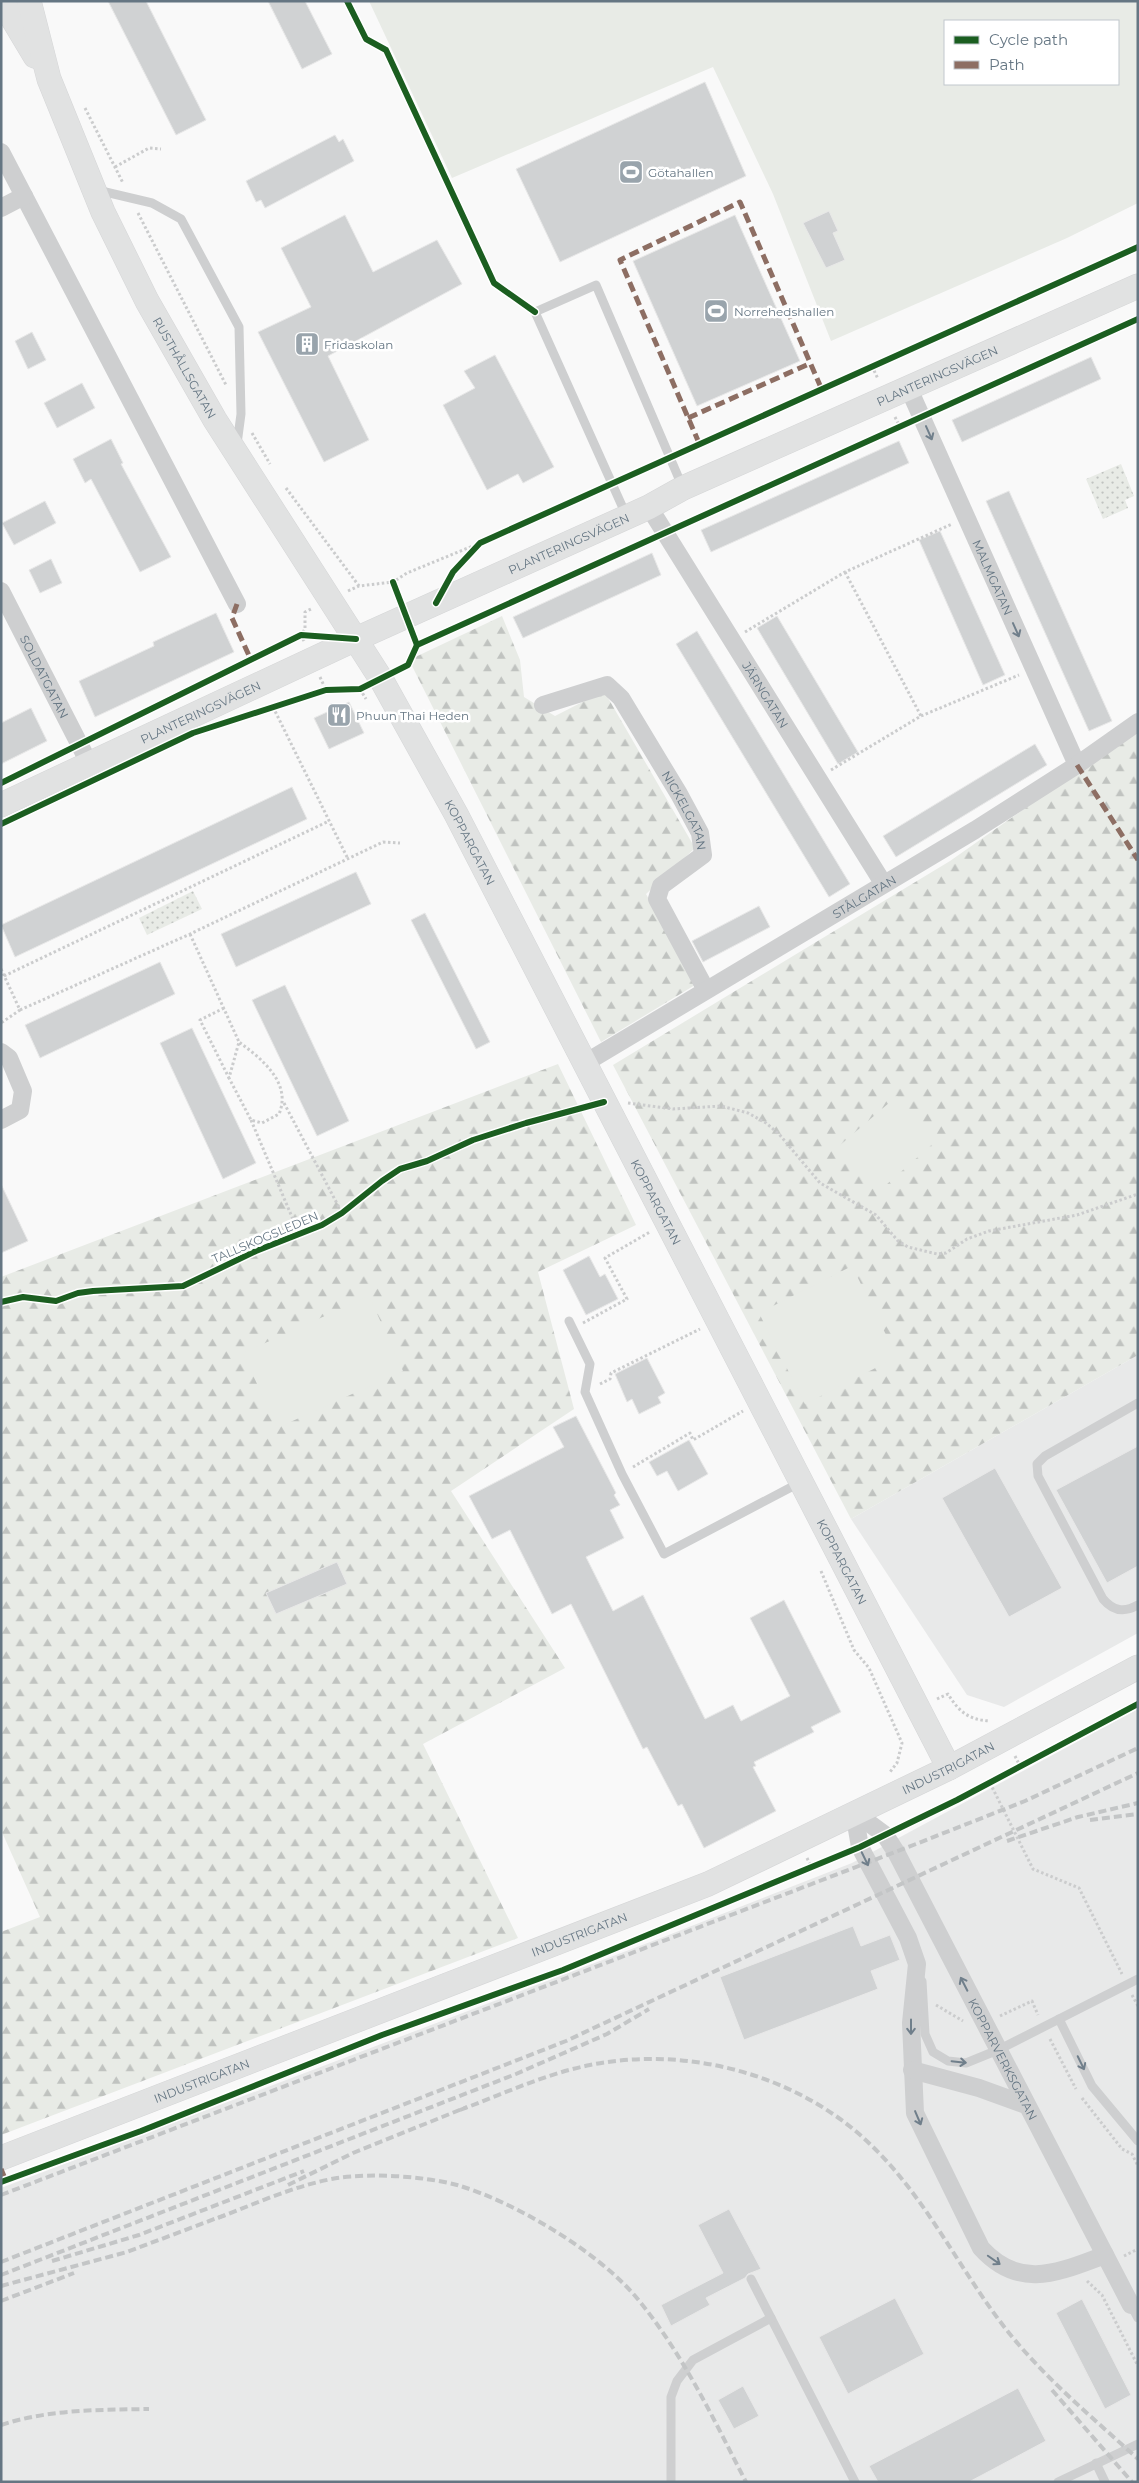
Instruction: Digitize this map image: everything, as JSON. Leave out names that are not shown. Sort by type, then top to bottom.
[{"type":"street","name":"RUSTHÅLLSGATAN","points":[[2,1],[48,79],[93,189],[147,301],[236,452],[356,639]]},
{"type":"street","name":"RUSTHÅLLSGATAN","points":[[29,1],[48,79]]},
{"type":"street","points":[[1,152],[237,604]]},
{"type":"street","points":[[1,208],[24,196]]},
{"type":"street","name":"PLANTERINGSVÄGEN","points":[[1,805],[356,639],[627,517],[683,488],[1138,286]]},
{"type":"street","name":"MALMGATAN","points":[[909,389],[1077,765]]},
{"type":"street","name":"JÄRNGATAN","points":[[649,506],[883,883]]},
{"type":"street","name":"SOLDATGATAN","points":[[1,591],[89,763]]},
{"type":"street","name":"KOPPARGATAN","points":[[356,639],[400,710],[456,814],[920,1708],[949,1768]]},
{"type":"street","name":"NICKELGATAN","points":[[543,705],[607,685],[621,698],[679,794],[700,832],[703,855],[661,886],[657,899],[706,990]]},
{"type":"street","name":"STÅLGATAN","points":[[585,1063],[883,883],[975,830],[1077,765],[1138,722]]},
{"type":"street","points":[[1,1052],[9,1058],[23,1091],[20,1110],[1,1120]]},
{"type":"street","name":"INDUSTRIGATAN","points":[[1,2158],[708,1884],[854,1812],[949,1768],[1138,1668]]},
{"type":"street","points":[[854,1812],[860,1847],[908,1938],[917,1964],[912,2015],[912,2070],[915,2113],[981,2248],[991,2259],[1013,2271],[1052,2275],[1105,2255]]},
{"type":"street","name":"KOPPARVERKSGATAN","points":[[854,1812],[885,1834],[896,1852],[1134,2311]]},
{"type":"street","points":[[912,2070],[979,2088],[1026,2105]]},
{"type":"lane","points":[[93,189],[152,203],[181,218],[239,327],[241,414],[236,452]]},
{"type":"lane","points":[[627,517],[535,312],[596,285],[683,488]]},
{"type":"lane","points":[[571,1325],[590,1364],[585,1392],[622,1474],[664,1554],[802,1482]]},
{"type":"lane","points":[[1138,1403],[1045,1456],[1037,1464],[1038,1476],[1108,1606],[1118,1610],[1130,1610],[1138,1605]]},
{"type":"lane","points":[[917,1964],[922,1982],[925,2034],[933,2052],[948,2061],[966,2063],[998,2050],[1138,1979]]},
{"type":"lane","points":[[1059,2019],[1092,2086],[1138,2141]]},
{"type":"lane","points":[[751,2279],[855,2482]]},
{"type":"lane","points":[[671,2482],[671,2397],[677,2381],[693,2360],[771,2318]]},
{"type":"lane","points":[[1058,2482],[1138,2444]]},
{"type":"lane","points":[[1096,2463],[1105,2482]]},
{"type":"path","points":[[83,102],[241,414],[275,472]]},
{"type":"path","points":[[115,167],[149,148],[161,149]]},
{"type":"path","points":[[280,481],[359,586]]},
{"type":"path","points":[[732,640],[845,572],[966,517]]},
{"type":"path","points":[[310,636],[301,635],[305,629],[305,612],[359,586],[393,582],[408,573],[480,542]]},
{"type":"path","points":[[467,557],[480,542]]},
{"type":"path","points":[[845,572],[921,716]]},
{"type":"path","points":[[818,778],[921,716],[1034,669]]},
{"type":"path","points":[[360,689],[370,706]]},
{"type":"path","points":[[273,707],[348,858]]},
{"type":"path","points":[[4,976],[329,821]]},
{"type":"path","points":[[1,1023],[20,1010],[190,934],[383,842],[400,843]]},
{"type":"path","points":[[190,934],[239,1042],[261,1059],[279,1084],[284,1102],[342,1213]]},
{"type":"path","points":[[1,969],[20,1010]]},
{"type":"path","points":[[224,1008],[200,1020],[251,1120],[300,1236]]},
{"type":"path","points":[[229,1078],[239,1042]]},
{"type":"path","points":[[251,1120],[262,1123],[279,1114],[284,1102]]},
{"type":"path","points":[[604,1102],[650,1104],[673,1109],[721,1106],[748,1113],[766,1123],[779,1134],[820,1183],[876,1215],[898,1242],[908,1248],[937,1254],[946,1253],[967,1239],[988,1231],[1076,1215],[1138,1194]]},
{"type":"path","points":[[646,1222],[656,1240]]},
{"type":"path","points":[[571,1325],[627,1299],[605,1258],[651,1231]]},
{"type":"path","points":[[696,1320],[705,1337]]},
{"type":"path","points":[[585,1392],[610,1379],[611,1373],[701,1329]]},
{"type":"path","points":[[739,1402],[748,1418]]},
{"type":"path","points":[[622,1474],[690,1433],[693,1440],[744,1410]]},
{"type":"path","points":[[820,1567],[854,1650],[869,1668],[902,1742],[897,1762],[889,1773]]},
{"type":"path","points":[[920,1708],[948,1694],[965,1716],[976,1721],[990,1722],[998,1718]]},
{"type":"path","points":[[990,1783],[1033,1868],[1079,1888],[1138,2006]]},
{"type":"path","points":[[924,2005],[937,2005],[972,2027],[985,2024],[1032,2000],[1079,2094],[1122,2149],[1132,2154],[1138,2166]]},
{"type":"shaded area","points":[[1138,1355],[1138,1633],[1004,1707],[967,1695],[851,1519]]},
{"type":"shaded area","points":[[1138,1709],[1138,2482],[1,2482],[1,2188],[666,1936],[852,1863]]},
{"type":"green space","points":[[369,1],[1138,1],[1138,203],[1067,238],[831,341],[773,194],[713,67],[452,178]]},
{"type":"green space","points":[[1121,464],[1134,496],[1125,500],[1128,508],[1103,519],[1086,479]]},
{"type":"green space","points":[[502,616],[520,660],[524,697],[555,716],[604,691],[695,848],[646,894],[695,985],[601,1042],[409,660]]},
{"type":"green space","points":[[1138,729],[1138,1355],[851,1519],[613,1065],[950,861]]},
{"type":"green space","points":[[193,891],[202,909],[147,935],[139,918]]},
{"type":"green space","points":[[558,1064],[636,1225],[538,1272],[574,1409],[451,1491],[565,1668],[423,1744],[518,1938],[1,2135],[1,1932],[40,1917],[1,1830],[1,1277]]},
{"type":"green space","points":[[897,1096],[936,1141],[878,1192],[839,1146]]},
{"type":"green space","points":[[852,1266],[897,1357],[805,1404],[759,1313]]},
{"type":"green space","points":[[369,1296],[403,1371],[277,1428],[243,1353]]},
{"type":"building","points":[[108,1],[146,1],[206,120],[176,135]]},
{"type":"building","points":[[268,1],[305,1],[332,54],[302,69]]},
{"type":"building","name":"Götahallen","points":[[705,82],[746,176],[560,262],[516,169]]},
{"type":"building","points":[[335,135],[339,142],[343,139],[354,161],[265,208],[261,200],[256,202],[246,181]]},
{"type":"building","points":[[829,211],[838,231],[833,233],[845,260],[826,268],[803,223]]},
{"type":"building","name":"Fridaskolan","points":[[345,215],[373,272],[437,240],[462,284],[328,356],[369,440],[324,462],[258,332],[311,307],[281,248]]},
{"type":"building","name":"Norrehedshallen","points":[[735,215],[800,361],[697,406],[633,261]]},
{"type":"building","points":[[32,332],[46,360],[28,369],[15,341]]},
{"type":"building","points":[[495,355],[554,467],[523,483],[518,474],[487,490],[443,405],[475,388],[464,371]]},
{"type":"building","points":[[1091,357],[1101,379],[962,442],[952,420]]},
{"type":"building","points":[[82,383],[95,408],[57,428],[44,403]]},
{"type":"building","points":[[111,439],[123,463],[121,464],[171,557],[140,572],[91,479],[85,483],[73,459]]},
{"type":"building","points":[[899,441],[909,463],[711,552],[701,530]]},
{"type":"building","points":[[1009,491],[1112,721],[1089,731],[986,501]]},
{"type":"building","points":[[45,501],[56,523],[14,545],[2,523]]},
{"type":"building","points":[[940,531],[1005,675],[983,685],[919,540]]},
{"type":"building","points":[[652,553],[661,575],[523,638],[513,617]]},
{"type":"building","points":[[51,559],[62,583],[40,593],[29,570]]},
{"type":"building","points":[[216,613],[234,652],[95,717],[79,681],[154,646],[153,642]]},
{"type":"building","points":[[777,616],[858,752],[838,764],[757,628]]},
{"type":"building","points":[[697,631],[850,884],[829,897],[676,644]]},
{"type":"building","points":[[349,702],[364,733],[329,749],[314,718]]},
{"type":"building","points":[[31,708],[47,741],[1,764],[1,723]]},
{"type":"building","points":[[1035,744],[1047,765],[896,857],[883,836]]},
{"type":"building","points":[[292,787],[307,819],[15,957],[1,925]]},
{"type":"building","points":[[356,872],[371,904],[236,967],[221,934]]},
{"type":"building","points":[[759,906],[770,927],[703,962],[692,941]]},
{"type":"building","points":[[425,913],[490,1042],[476,1049],[411,920]]},
{"type":"building","points":[[160,962],[175,994],[40,1058],[25,1025]]},
{"type":"building","points":[[285,985],[349,1121],[317,1136],[252,1000]]},
{"type":"building","points":[[192,1028],[256,1163],[223,1179],[160,1043]]},
{"type":"building","points":[[1,1184],[28,1241],[1,1253]]},
{"type":"building","points":[[589,1256],[600,1277],[605,1274],[618,1299],[586,1315],[563,1270]]},
{"type":"building","points":[[647,1358],[665,1393],[658,1397],[661,1403],[639,1414],[632,1399],[627,1402],[615,1374]]},
{"type":"building","points":[[576,1416],[616,1493],[614,1495],[620,1505],[610,1510],[624,1538],[586,1557],[613,1611],[643,1595],[705,1719],[733,1705],[741,1721],[790,1696],[750,1618],[784,1600],[841,1712],[811,1727],[814,1732],[754,1762],[756,1766],[753,1767],[776,1811],[704,1848],[682,1804],[678,1806],[647,1747],[643,1749],[571,1604],[552,1614],[510,1530],[492,1539],[469,1496],[564,1447],[553,1427]]},
{"type":"building","points":[[689,1440],[708,1474],[678,1491],[667,1471],[657,1476],[649,1462]]},
{"type":"building","points":[[1138,1446],[1138,1566],[1107,1583],[1056,1490]]},
{"type":"building","points":[[995,1468],[1062,1588],[1009,1617],[942,1498]]},
{"type":"building","points":[[337,1562],[347,1584],[276,1614],[266,1593]]},
{"type":"building","points":[[853,1926],[861,1946],[890,1935],[900,1960],[871,1971],[878,1989],[744,2040],[720,1977]]},
{"type":"building","points":[[729,2209],[761,2269],[748,2274],[745,2278],[706,2298],[710,2305],[671,2326],[661,2305],[723,2273],[698,2225]]},
{"type":"building","points":[[895,2298],[924,2354],[848,2394],[819,2337]]},
{"type":"building","points":[[1082,2299],[1131,2395],[1105,2409],[1056,2313]]},
{"type":"building","points":[[743,2386],[759,2416],[734,2429],[718,2400]]},
{"type":"building","points":[[1018,2388],[1046,2441],[969,2482],[878,2482],[869,2466]]},
{"type":"railway","points":[[1,2195],[916,1844],[1025,1801],[1138,1748]]},
{"type":"railway","points":[[1,2262],[566,2041],[1138,1773]]},
{"type":"railway","points":[[1007,1841],[1078,1817],[1138,1803]]},
{"type":"railway","points":[[1090,1820],[1138,1814]]},
{"type":"railway","points":[[1,2275],[516,2074],[607,2034],[649,2009]]},
{"type":"railway","points":[[460,2110],[524,2085],[573,2069],[627,2060],[665,2059],[703,2063],[741,2071],[777,2084],[811,2101],[843,2121],[872,2146],[892,2167],[927,2213],[975,2286],[1009,2333],[1055,2383],[1138,2459]]},
{"type":"railway","points":[[288,2185],[353,2153],[467,2107]]},
{"type":"railway","points":[[52,2261],[139,2235],[304,2171]]},
{"type":"railway","points":[[218,2218],[307,2185],[351,2176],[413,2178],[444,2182],[480,2193],[504,2203],[554,2230],[578,2246],[600,2262],[636,2297],[653,2318],[682,2363],[709,2410],[746,2482]]},
{"type":"railway","points":[[1,2286],[127,2252],[225,2215]]},
{"type":"railway","points":[[1,2301],[74,2273]]},
{"type":"railway","points":[[1052,2390],[1132,2482]]},
{"type":"railway","points":[[1,2425],[56,2413],[149,2409]]},
{"type":"marked path","points":[[699,443],[620,260],[740,202],[822,390]]},
{"type":"marked path","points":[[688,418],[811,363]]},
{"type":"marked path","points":[[237,604],[232,618],[251,660]]},
{"type":"marked path","points":[[1077,765],[1138,860]]},
{"type":"marked path","points":[[1,2169],[6,2181]]},
{"type":"cycle path","points":[[347,1],[366,39],[386,50],[494,283],[535,312]]},
{"type":"cycle path","points":[[436,603],[453,572],[480,543],[1138,247]]},
{"type":"cycle path","points":[[1,824],[193,733],[326,690],[360,689],[408,665],[417,645],[1138,319]]},
{"type":"cycle path","points":[[393,582],[417,645]]},
{"type":"cycle path","points":[[1,783],[301,635],[356,639]]},
{"type":"cycle path","name":"TALLSKOGSLEDEN","points":[[1,1302],[23,1297],[56,1301],[78,1293],[93,1291],[183,1286],[256,1251],[322,1225],[342,1213],[400,1169],[427,1161],[473,1140],[526,1123],[604,1102]]},
{"type":"cycle path","points":[[1,2182],[141,2131],[382,2035],[563,1970],[860,1847],[957,1800],[1138,1704]]},
{"type":"place","name":"Götahallen","points":[[631,172]]},
{"type":"place","name":"Norrehedshallen","points":[[716,311]]},
{"type":"place","name":"Fridaskolan","points":[[307,344]]},
{"type":"place","name":"Phuun Thai Heden","points":[[339,715]]}]
